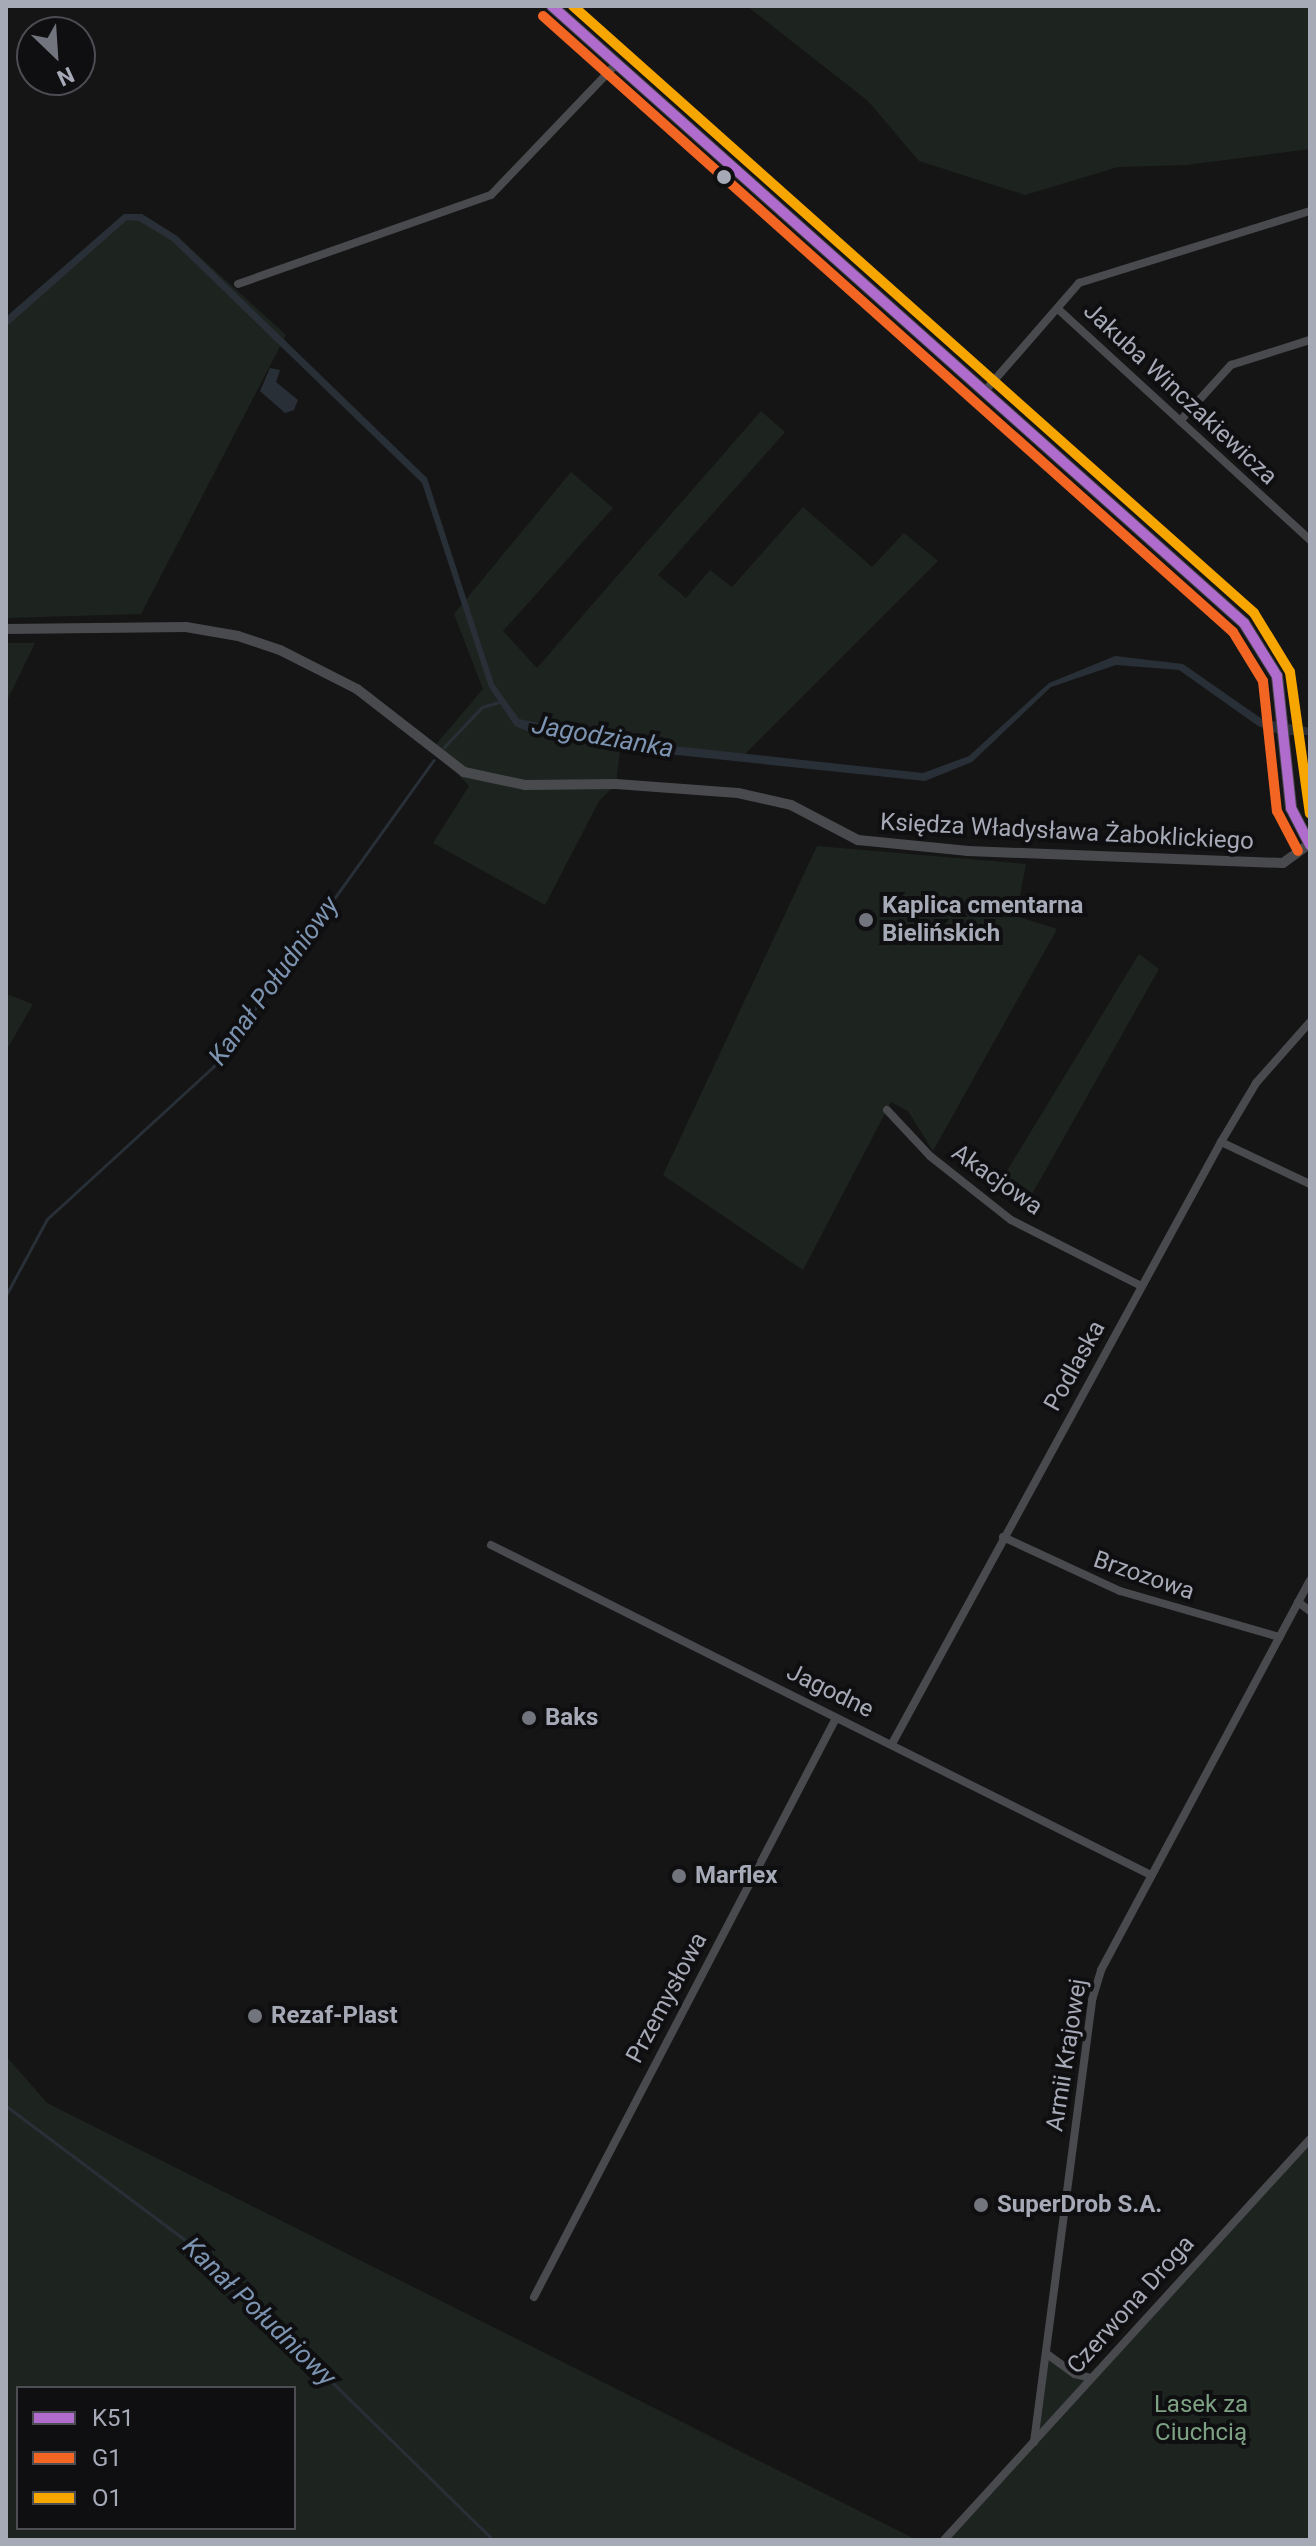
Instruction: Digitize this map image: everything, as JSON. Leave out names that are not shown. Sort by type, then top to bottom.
[{"type":"main road","points":[[552,6],[1244,623],[1274,668],[1285,712],[1291,808],[1310,844]]},
{"type":"street","points":[[238,284],[491,195],[617,63]]},
{"type":"street","points":[[984,392],[1079,283],[1310,211]]},
{"type":"street","name":"Jakuba Winczakiewicza","points":[[1058,309],[1310,540]]},
{"type":"street","points":[[1180,421],[1231,365],[1310,340]]},
{"type":"street","name":"Księdza Władysława Żaboklickiego","points":[[6,629],[173,626],[238,636],[280,650],[357,689],[464,772],[525,785],[616,784],[738,793],[791,805],[858,840],[968,851],[1283,863],[1310,844]]},
{"type":"street","name":"Podlaska","points":[[893,1742],[1221,1142],[1256,1083],[1310,1022]]},
{"type":"street","name":"Akacjowa","points":[[887,1110],[930,1156],[1011,1220],[1141,1286]]},
{"type":"street","points":[[1221,1142],[1310,1184]]},
{"type":"street","name":"Brzozowa","points":[[1003,1537],[1120,1591],[1279,1637]]},
{"type":"street","name":"Jagodne","points":[[491,1545],[836,1718],[893,1742],[1151,1875]]},
{"type":"street","name":"Armii Krajowej","points":[[1034,2442],[1092,2000],[1101,1970],[1310,1580]]},
{"type":"street","points":[[1298,1602],[1310,1611]]},
{"type":"street","name":"Przemysłowa","points":[[534,2297],[836,1718]]},
{"type":"street","name":"Czerwona Droga","points":[[944,2540],[1310,2139]]},
{"type":"street","points":[[1047,2354],[1075,2374],[1091,2378]]},
{"type":"green space","points":[[747,6],[1310,6],[1310,149],[1186,165],[1118,167],[1025,195],[919,161],[868,101]]},
{"type":"green space","points":[[124,214],[142,214],[177,236],[286,335],[141,614],[6,618],[6,317]]},
{"type":"green space","points":[[761,411],[785,432],[658,575],[686,598],[710,570],[732,587],[803,507],[872,567],[904,533],[938,561],[741,758],[620,749],[616,784],[599,801],[545,905],[433,843],[469,786],[433,748],[483,689],[454,614],[571,472],[613,508],[503,631],[537,668]]},
{"type":"green space","points":[[6,643],[35,643],[6,703]]},
{"type":"green space","points":[[817,846],[1026,864],[1016,916],[1057,929],[933,1151],[908,1111],[891,1102],[803,1270],[663,1175]]},
{"type":"green space","points":[[1139,954],[1159,969],[1032,1194],[1002,1179]]},
{"type":"green space","points":[[6,994],[33,1004],[6,1051]]},
{"type":"green space","points":[[6,2056],[47,2103],[917,2540],[6,2540]]},
{"type":"green space","name":"Lasek za Ciuchcią","points":[[1310,2139],[1310,2540],[944,2540],[1034,2442],[1047,2354],[1092,2378]]},
{"type":"water","name":"Jagodzianka","points":[[124,214],[142,214],[177,236],[427,478],[494,684],[519,719],[618,740],[923,773],[969,756],[1049,683],[1115,656],[1183,664],[1262,719],[1310,728],[1310,735],[1281,735],[1258,726],[1179,670],[1116,665],[1051,687],[972,762],[925,781],[620,749],[537,735],[515,726],[489,687],[422,483],[172,241],[139,221],[127,220],[6,327],[6,317]]},
{"type":"water","points":[[270,368],[280,370],[276,382],[298,400],[294,410],[285,413],[260,391]]},
{"type":"waterway","name":"Kanał Południowy","points":[[444,747],[482,707],[499,702]]},
{"type":"waterway","name":"Kanał Południowy","points":[[6,1295],[47,1219],[213,1067],[434,760]]},
{"type":"waterway","name":"Kanał Południowy","points":[[6,2106],[192,2245],[493,2540]]},
{"type":"transit line","name":"K51","points":[[552,6],[1244,623],[1277,676],[1291,808],[1310,845]]},
{"type":"transit line","name":"O1","points":[[573,6],[1254,613],[1290,672],[1310,814]]},
{"type":"transit line","name":"G1","points":[[543,16],[1233,632],[1263,681],[1277,811],[1298,851]]},
{"type":"place","name":"Kaplica cmentarna Bielińskich","points":[[866,920]]},
{"type":"place","name":"Baks","points":[[529,1718]]},
{"type":"place","name":"Marflex","points":[[679,1876]]},
{"type":"place","name":"Rezaf-Plast","points":[[255,2016]]},
{"type":"place","name":"SuperDrob S.A.","points":[[981,2205]]}]
